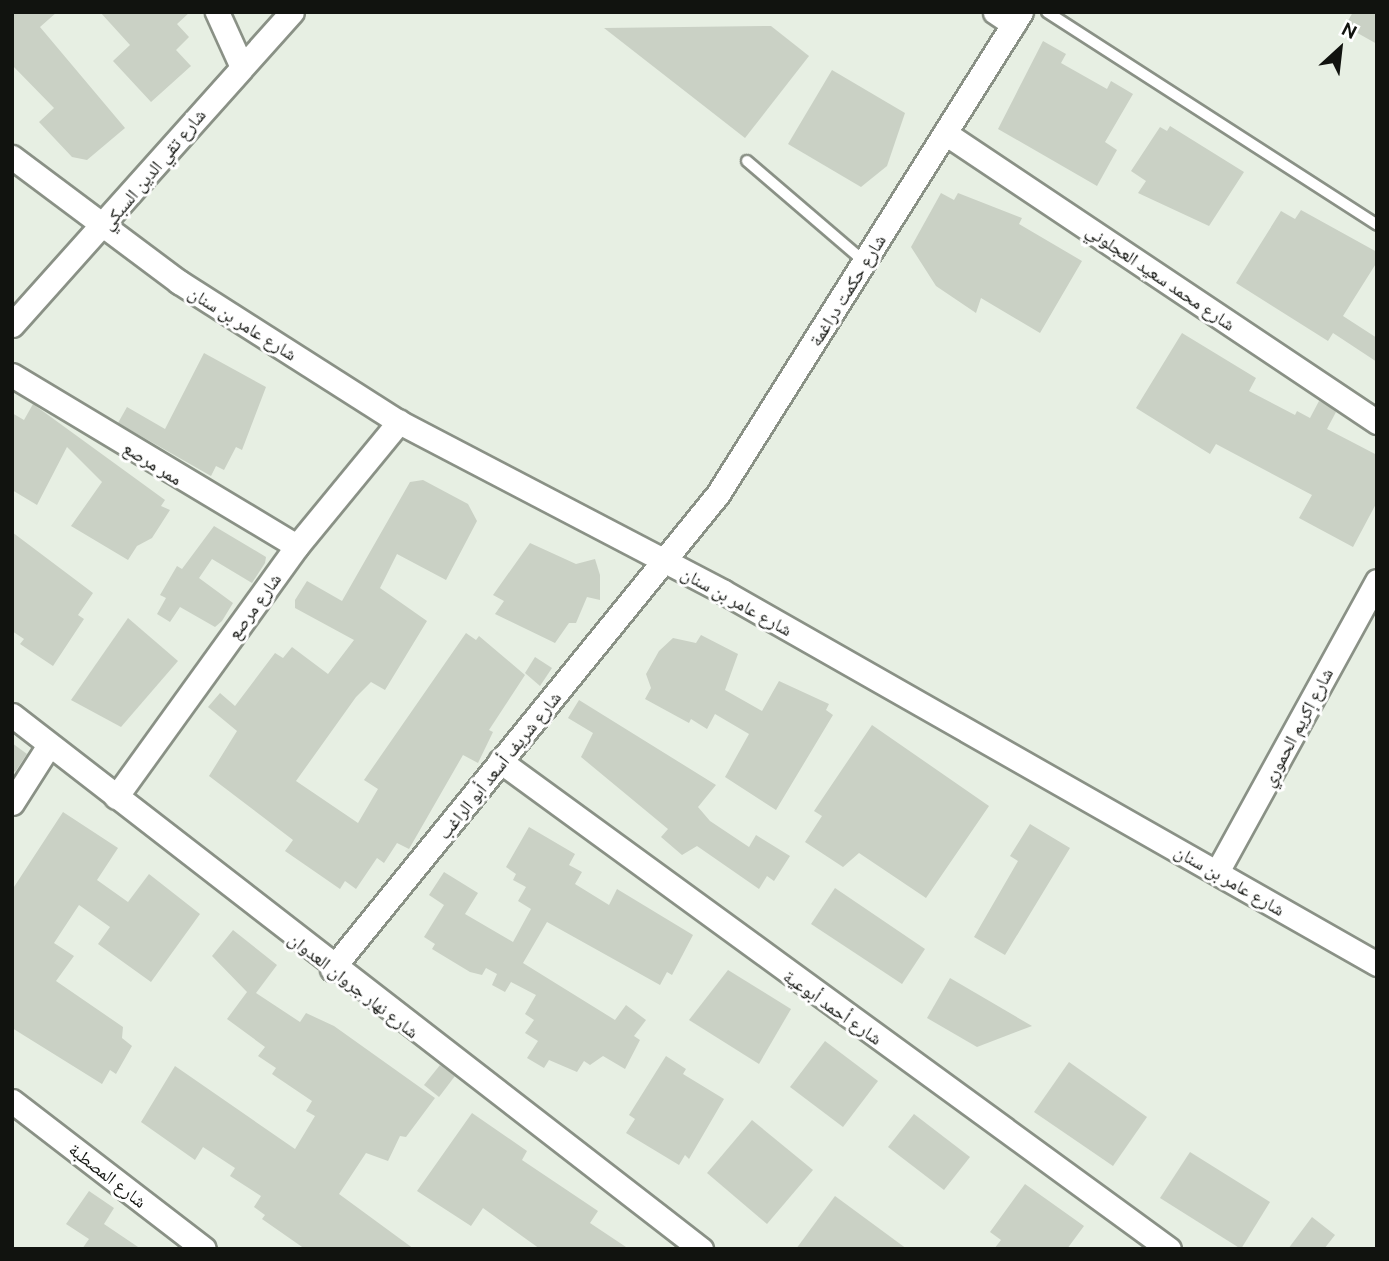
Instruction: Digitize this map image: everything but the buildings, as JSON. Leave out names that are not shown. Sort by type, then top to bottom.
[{"type":"street","points":[[217,12],[241,65]]},
{"type":"street","name":"شارع تقي الدين السبكي","points":[[12,325],[104,229],[241,65],[292,12]]},
{"type":"street","name":"شارع حكمت دراغمة","points":[[666,562],[718,494],[865,261],[945,134],[1010,16]]},
{"type":"street","name":"شارع محمد سعيد العجلوني","points":[[945,134],[1377,422]]},
{"type":"street","name":"شارع عامر بن سنان","points":[[12,157],[104,229],[399,422],[666,562],[1377,964]]},
{"type":"street","name":"ممر مرصع","points":[[12,375],[297,546]]},
{"type":"street","name":"شارع مرصع","points":[[116,797],[297,546],[399,422]]},
{"type":"street","name":"شارع شريف أسعد أبو الراغب","points":[[332,969],[666,562]]},
{"type":"street","name":"شارع إكريم الحموري","points":[[1217,872],[1377,581]]},
{"type":"street","name":"شارع نهار جروان العدوان","points":[[12,715],[332,969],[701,1249]]},
{"type":"street","points":[[12,803],[49,745]]},
{"type":"street","name":"شارع أحمد أبوعية","points":[[500,761],[1169,1249]]},
{"type":"street","name":"شارع المصطبة","points":[[12,1101],[204,1249]]},
{"type":"lane","points":[[1047,12],[1377,225]]},
{"type":"lane","points":[[747,161],[865,261]]}]
